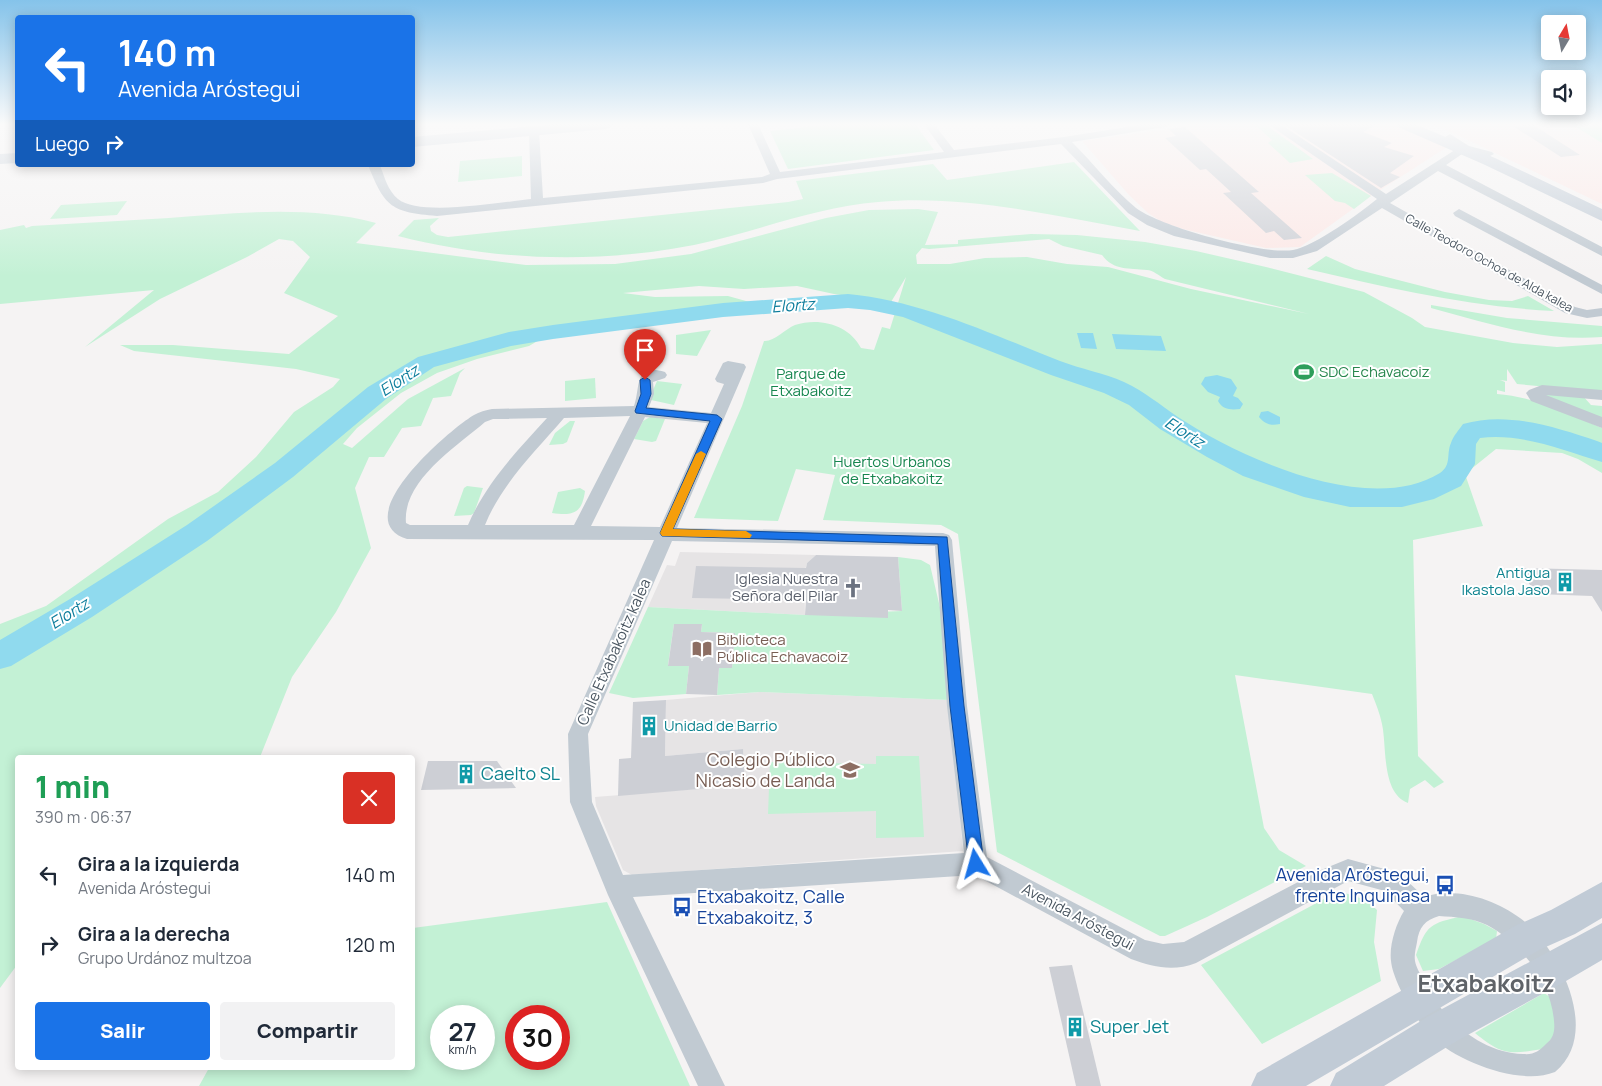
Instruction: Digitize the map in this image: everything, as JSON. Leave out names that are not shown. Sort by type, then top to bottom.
[{"type":"main road","points":[[1516,175],[1602,216]]},
{"type":"main road","points":[[1532,175],[1602,207]]},
{"type":"main road","points":[[1270,1086],[1527,938],[1563,922],[1602,899]]},
{"type":"main road","points":[[1349,1086],[1442,1029],[1554,969],[1602,940]]},
{"type":"street","points":[[377,175],[381,187],[389,199],[407,208],[437,212],[763,180],[786,175]]},
{"type":"street","points":[[536,175],[537,203]]},
{"type":"street","points":[[1098,175],[1132,210],[1151,222],[1178,233],[1270,254],[1293,254],[1313,248],[1424,175]]},
{"type":"street","name":"Calle Teodoro Ochoa de Alda kalea","points":[[1345,175],[1382,201],[1570,310],[1587,314],[1602,312]]},
{"type":"street","points":[[1455,175],[1602,252]]},
{"type":"street","points":[[1458,214],[1602,290]]},
{"type":"street","points":[[579,532],[640,411],[646,394],[645,380],[650,376],[660,375]]},
{"type":"street","name":"Calle Etxabakoitz kalea","points":[[712,1086],[616,887],[581,802],[578,734],[733,381]]},
{"type":"street","points":[[1602,395],[1542,390],[1534,393],[1536,397],[1602,423]]},
{"type":"street","points":[[616,887],[976,864],[957,706],[943,540],[666,533],[407,532],[398,526],[395,517],[400,497],[416,474],[480,418],[492,414],[640,411],[717,419]]},
{"type":"street","points":[[473,533],[484,507],[503,477],[559,414]]},
{"type":"street","name":"Avenida Aróstegui","points":[[976,864],[1140,950],[1159,957],[1187,954],[1329,878],[1348,870],[1391,880],[1421,910]]},
{"type":"street","points":[[1439,904],[1463,905],[1495,916],[1527,938],[1554,969],[1564,987],[1570,1008],[1571,1028],[1566,1046],[1556,1058],[1538,1067],[1508,1067],[1470,1051],[1442,1029],[1419,1001],[1403,961],[1406,928],[1421,910],[1439,904]]},
{"type":"shaded area","points":[[1111,175],[1404,175],[1300,247],[1266,248],[1183,229],[1162,222],[1148,213]]},
{"type":"shaded area","points":[[1540,175],[1602,175],[1602,204]]},
{"type":"shaded area","points":[[680,552],[816,555],[807,563],[804,574],[805,615],[648,607],[667,565],[675,566]]},
{"type":"shaded area","name":"Colegio Público Nicasio de Landa","points":[[760,692],[950,700],[963,851],[632,875],[623,870],[596,806],[595,797],[745,785],[743,749],[665,756],[666,700]]},
{"type":"green space","points":[[459,175],[522,175],[522,176],[458,182]]},
{"type":"green space","points":[[847,175],[942,175],[947,180],[985,175],[1086,175],[1140,231],[1010,208],[944,201],[911,200],[878,202],[831,209],[717,240],[657,251],[620,255],[546,257],[508,255],[471,251],[398,236],[414,220],[439,218],[430,226],[431,231],[437,235],[448,237],[788,202],[803,199],[796,181]]},
{"type":"green space","points":[[1305,175],[1335,175],[1371,196],[1354,209],[1345,203],[1335,201]]},
{"type":"green space","points":[[127,201],[117,215],[50,219],[61,205]]},
{"type":"green space","points":[[918,209],[938,212],[925,245],[958,244],[958,240],[1031,234],[1077,235],[1145,242],[1196,251],[1364,292],[1425,327],[1513,343],[1557,347],[1602,344],[1602,392],[1517,384],[1507,369],[1507,381],[1500,380],[1505,382],[1505,392],[1497,390],[1497,394],[1538,402],[1602,428],[1602,473],[1578,459],[1562,453],[1496,449],[1465,474],[1483,526],[1413,540],[1418,756],[1444,782],[1434,788],[1425,780],[1410,789],[1408,803],[1399,798],[1393,790],[1389,779],[1382,724],[1372,694],[1235,675],[1264,828],[1279,850],[1306,866],[1207,917],[1165,936],[1160,936],[997,852],[958,534],[941,525],[823,520],[835,475],[796,469],[778,521],[694,518],[742,406],[764,341],[776,337],[795,325],[814,322],[833,325],[849,334],[861,348],[874,350],[882,327],[890,329],[906,277],[891,302],[834,294],[797,286],[744,289],[699,286],[623,293],[655,297],[728,296],[768,307],[723,310],[553,332],[529,346],[477,359],[437,373],[401,393],[357,428],[343,444],[352,448],[408,399],[465,368],[460,373],[451,396],[433,398],[421,426],[402,428],[384,457],[369,457],[355,488],[371,548],[336,612],[292,677],[261,755],[15,755],[15,968],[0,988],[0,624],[46,606],[168,519],[218,492],[256,457],[294,412],[333,387],[340,379],[296,369],[134,351],[120,345],[173,345],[289,354],[338,316],[284,293],[310,257],[293,241],[279,239],[247,257],[160,299],[85,347],[154,290],[0,304],[0,230],[24,225],[26,228],[32,226],[221,214],[299,212],[350,217],[376,223],[356,243],[526,265],[615,264],[691,254],[826,218],[869,210]],"holes":[[[1049,239],[1063,246],[1102,255],[1117,266],[1128,269],[1149,270],[1165,279],[1309,314],[1191,289],[1108,267],[1067,264],[1027,257],[985,258],[950,264],[917,264],[916,255],[922,248]]]},
{"type":"green space","points":[[1326,256],[1355,269],[1445,292],[1489,300],[1512,301],[1528,296],[1554,311],[1461,301],[1399,290],[1307,269]]},
{"type":"green space","points":[[1431,305],[1507,318],[1602,326],[1602,337],[1558,337],[1515,330],[1431,308]]},
{"type":"green space","points":[[711,330],[697,356],[676,354],[676,335]]},
{"type":"green space","points":[[595,378],[596,398],[565,401],[565,381]]},
{"type":"green space","points":[[657,381],[682,384],[674,405],[651,400],[650,397]]},
{"type":"green space","points":[[1545,392],[1582,395],[1591,405],[1602,406],[1602,418],[1543,396]]},
{"type":"green space","points":[[650,417],[665,419],[656,441],[634,439],[643,421]]},
{"type":"green space","points":[[570,421],[575,421],[567,442],[549,445],[555,433]]},
{"type":"green space","points":[[467,486],[483,488],[474,513],[471,515],[454,516],[464,488]]},
{"type":"green space","points":[[580,488],[585,491],[584,498],[576,511],[566,514],[552,513],[558,492]]},
{"type":"green space","points":[[898,557],[921,560],[930,565],[942,616],[950,700],[760,692],[717,695],[719,668],[732,668],[735,633],[701,632],[702,624],[674,624],[668,665],[689,666],[686,694],[633,698],[609,693],[648,607],[805,615],[902,611]]},
{"type":"green space","points":[[876,756],[919,756],[924,837],[876,838],[876,811],[768,814],[770,762],[876,764]]},
{"type":"green space","points":[[1339,891],[1366,900],[1377,910],[1374,942],[1381,981],[1262,1044],[1201,965]]},
{"type":"green space","points":[[607,902],[690,1086],[199,1086],[208,1070],[415,1070],[415,928]]},
{"type":"green space","points":[[1462,916],[1497,931],[1496,939],[1439,969],[1423,971],[1416,955],[1427,931],[1443,921]]},
{"type":"green space","points":[[1544,993],[1559,1003],[1557,1032],[1543,1049],[1507,1052],[1493,1046],[1475,1033]]},
{"type":"water","points":[[1077,333],[1093,333],[1097,349],[1081,348]]},
{"type":"water","points":[[1112,334],[1161,336],[1166,351],[1116,349]]},
{"type":"water","points":[[1217,375],[1231,379],[1237,388],[1233,396],[1238,398],[1243,404],[1240,409],[1225,408],[1218,401],[1220,397],[1208,392],[1201,384],[1205,377]]},
{"type":"water","points":[[1268,411],[1280,417],[1280,424],[1268,424],[1259,417],[1261,412]]},
{"type":"building","points":[[1212,175],[1239,175],[1259,192],[1251,193],[1302,238],[1284,240],[1274,231],[1266,233],[1223,193],[1231,192]]},
{"type":"building","points":[[1361,175],[1394,175],[1400,177],[1381,188]]},
{"type":"building","name":"Iglesia Nuestra Señora del Pilar","points":[[816,555],[898,557],[902,611],[888,610],[888,618],[805,615],[806,600],[692,598],[696,566],[806,568],[807,563]]},
{"type":"building","name":"Antigua Ikastola Jaso","points":[[1519,568],[1602,570],[1602,612],[1592,596],[1536,594]]},
{"type":"building","name":"Biblioteca Pública Echavacoiz","points":[[674,624],[702,624],[701,632],[735,633],[732,668],[719,668],[717,695],[686,694],[689,666],[668,666]]},
{"type":"building","name":"Unidad de Barrio","points":[[666,700],[665,756],[743,749],[745,785],[618,796],[619,759],[631,758],[633,702]]},
{"type":"building","name":"Caelto SL","points":[[428,761],[497,761],[516,788],[421,790]]},
{"type":"building","name":"Super Jet","points":[[1072,965],[1101,1086],[1076,1086],[1049,967]]},
{"type":"waterway","name":"Elortz","points":[[0,656],[81,608],[197,533],[284,470],[377,393],[426,362],[509,339],[723,310],[848,301],[870,303],[910,312],[1060,370],[1113,387],[1138,399],[1169,423],[1216,451],[1252,469],[1304,487],[1350,497],[1402,497],[1424,492],[1451,479],[1462,464],[1463,444],[1472,430],[1487,428],[1538,433],[1572,442],[1602,453]]},
{"type":"slow traffic","points":[[701,454],[666,533],[746,535]]},
{"type":"place","name":"SDC Echavacoiz","points":[[1304,372]]},
{"type":"place","name":"Antigua Ikastola Jaso","points":[[1565,582]]},
{"type":"place","name":"Iglesia Nuestra Señora del Pilar","points":[[853,588]]},
{"type":"place","name":"Biblioteca Pública Echavacoiz","points":[[702,649]]},
{"type":"place","name":"Unidad de Barrio","points":[[649,726]]},
{"type":"place","name":"Colegio Público Nicasio de Landa","points":[[850,770]]},
{"type":"place","name":"Caelto SL","points":[[466,774]]},
{"type":"place","name":"Avenida Aróstegui, frente Inquinasa","points":[[1445,885]]},
{"type":"place","name":"Etxabakoitz, Calle Etxabakoitz, 3","points":[[682,907]]},
{"type":"place","name":"Super Jet","points":[[1075,1027]]},
{"type":"district","name":"Etxabakoitz","points":[[1486,984]]},
{"type":"route","points":[[645,380],[646,394],[640,411],[717,419],[666,533],[943,540],[957,706],[976,864]]},
{"type":"park label","name":"Parque de Etxabakoitz","points":[[811,382]]},
{"type":"park label","name":"Huertos Urbanos de Etxabakoitz","points":[[892,470]]}]
